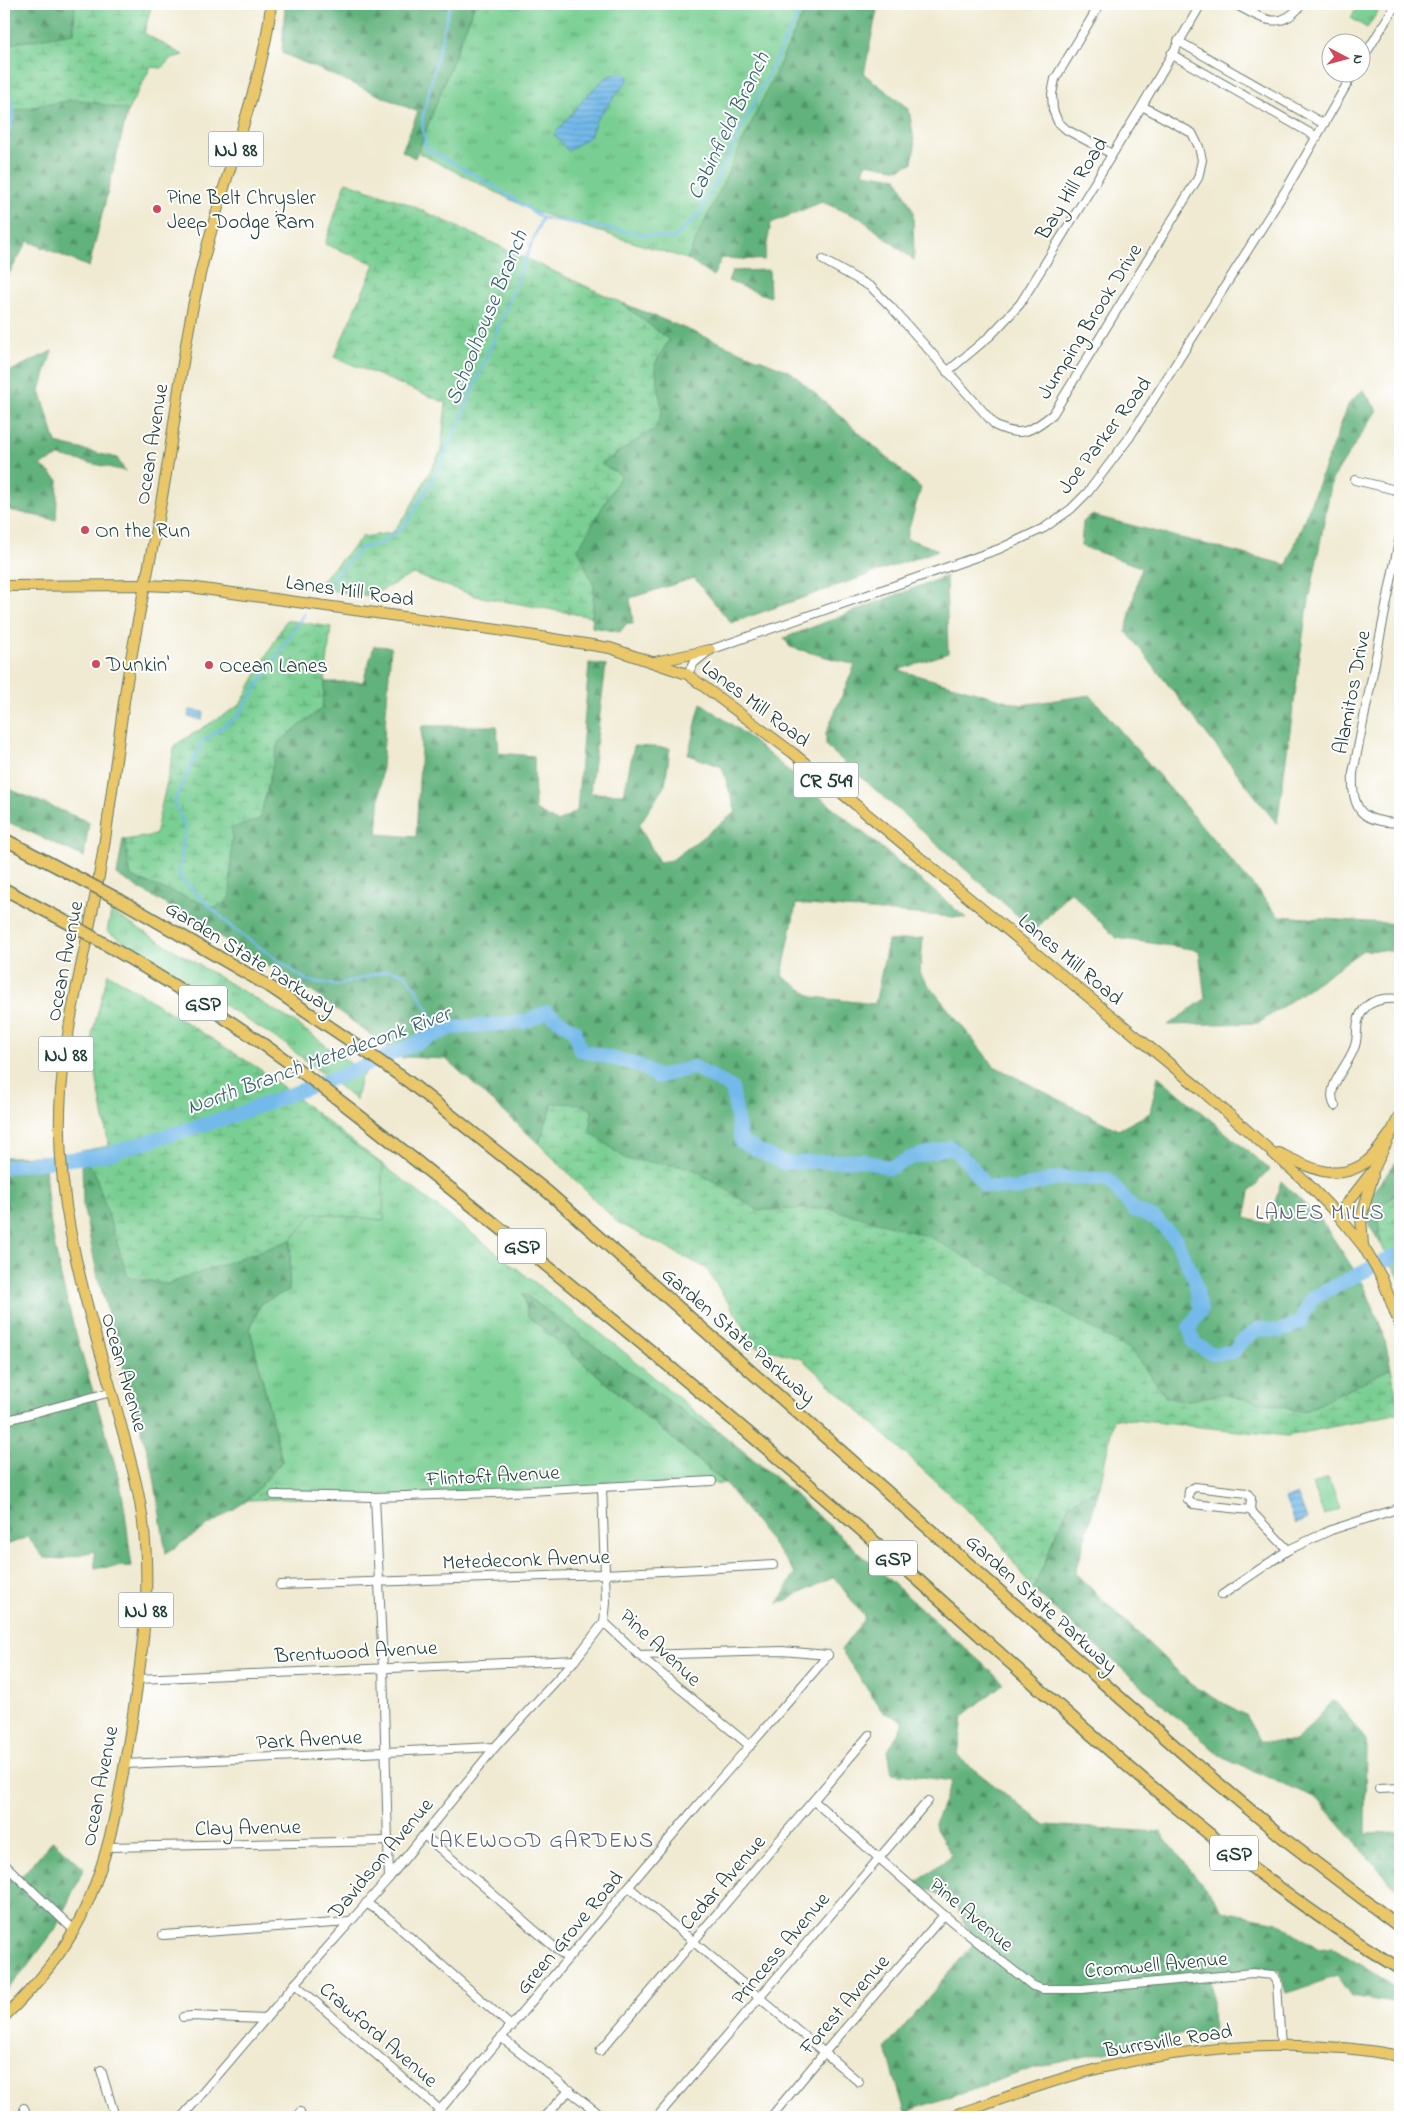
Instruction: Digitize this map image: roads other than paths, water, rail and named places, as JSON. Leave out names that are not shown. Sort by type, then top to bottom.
[{"type":"highway","name":"Garden State Parkway","points":[[4,839],[120,900],[272,988],[409,1082],[549,1193],[1194,1763],[1287,1841],[1400,1926]]},
{"type":"highway","name":"GSP","points":[[4,889],[74,926],[197,999],[296,1068],[611,1317],[706,1395],[908,1571],[1158,1794],[1256,1870],[1400,1969]]},
{"type":"main road","name":"Ocean Avenue","points":[[4,2017],[44,1976],[74,1930],[94,1888],[108,1847],[125,1764],[138,1679],[147,1600],[148,1560],[136,1481],[83,1292],[69,1231],[61,1149],[61,1092],[71,1018],[102,864],[126,688],[157,523],[196,294],[207,245],[257,80],[268,29],[271,4]]},
{"type":"main road","name":"CR 549","points":[[4,586],[144,585]]},
{"type":"main road","name":"Lanes Mill Road","points":[[144,585],[201,588],[498,630],[610,648],[687,674],[793,753],[1199,1088],[1307,1183],[1338,1215],[1365,1249],[1382,1278],[1400,1326]]},
{"type":"main road","points":[[655,662],[710,650]]},
{"type":"main road","points":[[1338,1215],[1378,1161],[1400,1114]]},
{"type":"main road","points":[[1267,1147],[1293,1160],[1329,1173],[1338,1174],[1366,1162],[1394,1129]]},
{"type":"main road","points":[[1365,1249],[1361,1218],[1378,1161]]},
{"type":"main road","name":"Burrsville Road","points":[[949,2117],[1087,2072],[1195,2051],[1280,2047],[1346,2047],[1400,2056]]},
{"type":"street","points":[[1100,4],[1055,79],[1052,94],[1053,110],[1058,122],[1112,154]]},
{"type":"street","name":"Bay Hill Road","points":[[947,372],[990,335],[1020,304],[1142,106],[1201,4]]},
{"type":"street","points":[[1235,4],[1264,20],[1278,21],[1294,14],[1302,4]]},
{"type":"street","points":[[1372,44],[1396,4]]},
{"type":"street","points":[[1178,41],[1324,124]]},
{"type":"street","points":[[1171,54],[1316,137]]},
{"type":"street","name":"Joe Parker Road","points":[[687,674],[694,663],[710,650],[999,549],[1044,528],[1071,509],[1088,492],[1129,438],[1234,272],[1348,82]]},
{"type":"street","name":"Jumping Brook Drive","points":[[823,260],[871,288],[891,307],[996,426],[1010,432],[1023,432],[1037,428],[1053,414],[1198,178],[1202,160],[1199,147],[1192,133],[1142,106]]},
{"type":"street","points":[[1355,480],[1400,491]]},
{"type":"street","name":"Alamitos Drive","points":[[1400,536],[1353,773],[1352,790],[1361,812],[1368,819],[1400,823]]},
{"type":"street","points":[[1335,1106],[1331,1099],[1333,1088],[1350,1060],[1356,1043],[1358,1017],[1365,1007],[1377,1001],[1386,998],[1400,999]]},
{"type":"street","points":[[4,1421],[111,1392]]},
{"type":"street","name":"Flintoft Avenue","points":[[274,1495],[375,1497],[712,1481]]},
{"type":"street","name":"Pine Avenue","points":[[602,1487],[606,1603],[604,1622],[639,1655],[750,1746]]},
{"type":"street","points":[[1250,1510],[1251,1498],[1247,1493],[1195,1487],[1189,1491],[1188,1500],[1193,1504],[1250,1510],[1288,1550]]},
{"type":"street","points":[[375,1497],[383,1667],[389,1878]]},
{"type":"street","points":[[1222,1595],[1288,1550],[1331,1530],[1400,1508]]},
{"type":"street","name":"Metedeconk Avenue","points":[[280,1584],[605,1574],[773,1565]]},
{"type":"street","name":"Davidson Avenue","points":[[182,2117],[295,1984],[389,1878],[495,1747],[574,1660],[604,1622]]},
{"type":"street","name":"Green Grove Road","points":[[434,2117],[512,2027],[567,1958],[630,1888],[828,1655],[782,1651],[639,1655]]},
{"type":"street","name":"Brentwood Avenue","points":[[138,1679],[574,1660]]},
{"type":"street","name":"Cedar Avenue","points":[[600,2051],[869,1735]]},
{"type":"street","name":"Park Avenue","points":[[125,1764],[495,1747]]},
{"type":"street","points":[[1379,1789],[1400,1788]]},
{"type":"street","name":"Pine Avenue","points":[[814,1801],[944,1915],[1013,1971],[1042,1989]]},
{"type":"street","name":"Princess Avenue","points":[[657,2117],[762,1998],[928,1801]]},
{"type":"street","points":[[424,1835],[567,1958]]},
{"type":"street","name":"Clay Avenue","points":[[108,1847],[388,1841]]},
{"type":"street","points":[[4,1864],[74,1930]]},
{"type":"street","points":[[630,1888],[859,2082]]},
{"type":"street","points":[[366,1903],[386,1916],[512,2027]]},
{"type":"street","name":"Forest Avenue","points":[[771,2117],[944,1915]]},
{"type":"street","points":[[163,1935],[349,1922]]},
{"type":"street","name":"Cromwell Avenue","points":[[1042,1989],[1082,1989],[1252,1973],[1273,1976],[1277,1984],[1280,2047]]},
{"type":"street","name":"Crawford Avenue","points":[[295,1984],[440,2110]]},
{"type":"street","points":[[183,2017],[265,2019]]},
{"type":"street","points":[[502,2038],[604,2117]]},
{"type":"street","points":[[101,2070],[114,2117]]},
{"type":"street","points":[[544,2117],[570,2090]]},
{"type":"street","points":[[24,2108],[27,2117]]},
{"type":"water","points":[[623,73],[629,78],[596,120],[590,136],[568,151],[554,134],[598,84],[605,78]]},
{"type":"water","points":[[189,710],[204,712],[202,720],[188,717]]},
{"type":"water","points":[[1297,1494],[1307,1519],[1295,1524],[1285,1499]]},
{"type":"waterway","name":"Schoolhouse Branch","points":[[320,593],[362,547],[381,544],[406,524],[438,471],[467,405],[542,218],[494,186],[426,148],[422,121],[450,4]]},
{"type":"waterway","name":"Cabinfield Branch","points":[[542,218],[673,239],[700,213],[803,4]]},
{"type":"waterway","points":[[4,99],[8,111],[4,129]]},
{"type":"waterway","name":"Schoolhouse Branch","points":[[304,614],[238,716],[202,742],[174,803],[185,825],[179,877],[235,930],[308,981],[338,985],[389,970],[405,974],[417,990],[441,1033]]},
{"type":"waterway","name":"North Branch Metedeconk River","points":[[4,1167],[104,1155],[232,1116],[345,1074],[451,1028],[524,1022],[547,1012],[575,1031],[580,1050],[639,1065],[658,1077],[694,1067],[732,1088],[741,1142],[784,1163],[863,1160],[890,1168],[910,1158],[950,1147],[970,1164],[985,1186],[1015,1189],[1057,1178],[1108,1179],[1134,1210],[1156,1219],[1177,1241],[1195,1281],[1201,1310],[1189,1328],[1194,1343],[1213,1354],[1233,1352],[1242,1341],[1258,1329],[1280,1331],[1300,1322],[1312,1298],[1400,1253]]},
{"type":"place","name":"Pine Belt Chrysler Jeep Dodge Ram","points":[[157,209]]},
{"type":"place","name":"On the Run","points":[[85,530]]},
{"type":"place","name":"Dunkin'","points":[[96,664]]},
{"type":"place","name":"Ocean Lanes","points":[[209,665]]},
{"type":"district","name":"LANES MILLS","points":[[1320,1211]]},
{"type":"district","name":"LAKEWOOD GARDENS","points":[[542,1839]]}]
